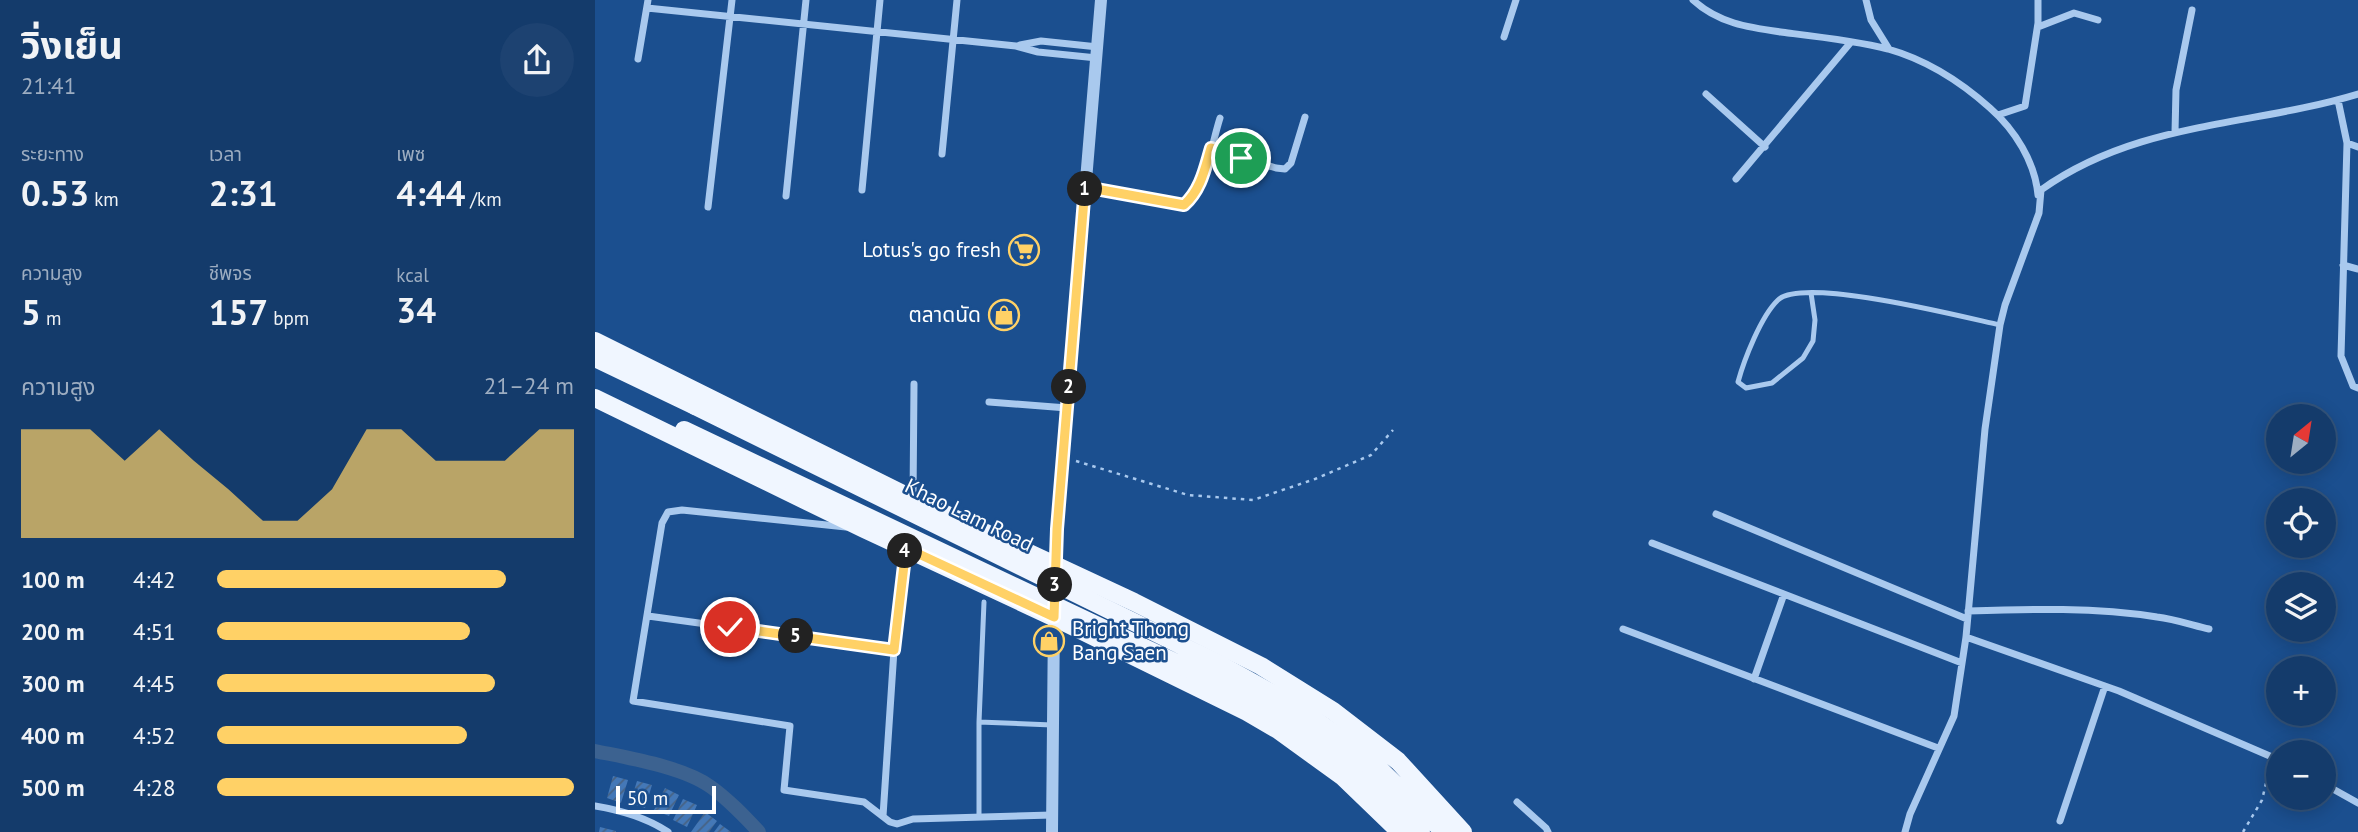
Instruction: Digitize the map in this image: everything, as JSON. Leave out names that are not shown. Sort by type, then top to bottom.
[{"type":"main road","points":[[595,341],[913,499],[1134,602],[1261,666],[1333,711],[1398,761],[1463,832]]},
{"type":"main road","name":"Khao Lam Road","points":[[595,358],[1219,664],[1297,707],[1444,832]]},
{"type":"main road","name":"Khao Lam Road","points":[[595,388],[1210,679],[1285,719],[1360,762],[1421,832]]},
{"type":"main road","points":[[595,398],[1247,712],[1278,730],[1343,776],[1400,832]]},
{"type":"main road","points":[[817,505],[854,512],[863,509],[870,502],[870,492],[865,483],[838,461]]},
{"type":"main road","points":[[946,567],[970,574],[985,574],[994,571],[1000,564],[1001,554],[996,545],[973,526]]},
{"type":"main road","points":[[1116,648],[1101,633],[1090,615],[1093,605],[1100,598],[1107,597],[1134,602]]},
{"type":"main road","points":[[1247,712],[1225,696],[1223,680],[1229,668],[1236,663],[1261,666]]},
{"type":"street","points":[[708,207],[732,0]]},
{"type":"street","points":[[786,196],[806,0]]},
{"type":"street","points":[[862,190],[880,0]]},
{"type":"street","points":[[942,154],[957,0]]},
{"type":"street","points":[[1052,832],[1056,567],[1101,0]]},
{"type":"street","points":[[1504,37],[1516,0]]},
{"type":"street","points":[[1693,0],[1716,16],[1743,27],[1889,50],[1923,62],[1965,86],[1998,115],[2016,137],[2036,179],[2039,214]]},
{"type":"street","points":[[1866,0],[1871,20],[1889,50]]},
{"type":"street","points":[[1998,115],[2025,106],[2038,27],[2038,0]]},
{"type":"street","points":[[638,60],[648,4],[731,16],[1016,46],[1038,52],[1098,52]]},
{"type":"street","points":[[2175,132],[2176,90],[2192,10]]},
{"type":"street","points":[[2038,27],[2074,13],[2098,20]]},
{"type":"street","points":[[1736,179],[1851,42]]},
{"type":"street","points":[[1706,94],[1765,147]]},
{"type":"street","points":[[1905,832],[1910,814],[1954,716],[1966,637],[1985,429],[2000,325],[2039,214],[2041,190],[2068,170],[2108,151],[2175,132],[2358,94]]},
{"type":"street","points":[[2338,100],[2347,143],[2341,356],[2353,386],[2358,388]]},
{"type":"street","points":[[1211,148],[1285,169],[1291,163],[1305,117]]},
{"type":"street","points":[[1085,187],[1184,205],[1199,185],[1220,118]]},
{"type":"street","points":[[2347,143],[2358,147]]},
{"type":"street","points":[[2343,265],[2358,269]]},
{"type":"street","points":[[913,499],[914,384]]},
{"type":"street","points":[[989,402],[1067,408]]},
{"type":"street","points":[[865,529],[682,510],[668,512],[662,523],[633,701],[790,726],[784,790],[853,799],[871,806],[898,824],[913,819],[1052,815]]},
{"type":"street","points":[[1716,514],[1968,615],[2045,609],[2114,613],[2157,617],[2209,629]]},
{"type":"street","points":[[1652,543],[1962,663]]},
{"type":"street","points":[[883,816],[894,650],[906,548]]},
{"type":"street","points":[[1754,679],[1784,594]]},
{"type":"street","points":[[648,616],[894,650]]},
{"type":"street","points":[[1623,629],[1938,748]]},
{"type":"street","points":[[1966,637],[2105,686],[2266,754]]},
{"type":"street","points":[[2060,821],[2105,686]]},
{"type":"street","points":[[2336,791],[2358,803]]},
{"type":"street","points":[[1517,802],[1548,832]]},
{"type":"street","points":[[595,806],[613,809],[668,832]]},
{"type":"lane","points":[[1811,293],[1815,320],[1813,341],[1803,358],[1772,383],[1746,388],[1738,382],[1743,360],[1764,320],[1779,299],[1789,295],[1811,293],[1868,298],[2000,325]]},
{"type":"lane","points":[[979,817],[979,722],[984,602]]},
{"type":"lane","points":[[979,722],[1052,725]]},
{"type":"path","points":[[1063,457],[1188,495],[1253,500],[1315,479],[1371,455],[1393,430]]},
{"type":"path","points":[[2243,832],[2262,800],[2266,783]]},
{"type":"building","points":[[613,776],[628,780],[621,803],[607,798]]},
{"type":"building","points":[[637,781],[652,785],[645,808],[630,803]]},
{"type":"building","points":[[665,788],[679,795],[669,816],[654,810]]},
{"type":"building","points":[[683,799],[697,805],[687,827],[673,820]]},
{"type":"building","points":[[705,812],[717,821],[709,832],[691,832]]},
{"type":"building","points":[[720,824],[731,832],[714,832]]},
{"type":"building","points":[[600,827],[616,831],[616,832],[599,832]]},
{"type":"waterway","points":[[595,751],[655,764],[700,780],[724,797],[759,832]]},
{"type":"place","name":"Lotus's go fresh","points":[[1024,250]]},
{"type":"place","name":"ตลาดนัด","points":[[1004,315]]},
{"type":"place","name":"Bright Thong Bang Saen","points":[[1049,641]]},
{"type":"route","points":[[730,627],[894,650],[906,548],[1054,617],[1057,529],[1085,187],[1184,205],[1199,185],[1211,148],[1241,158]]}]
